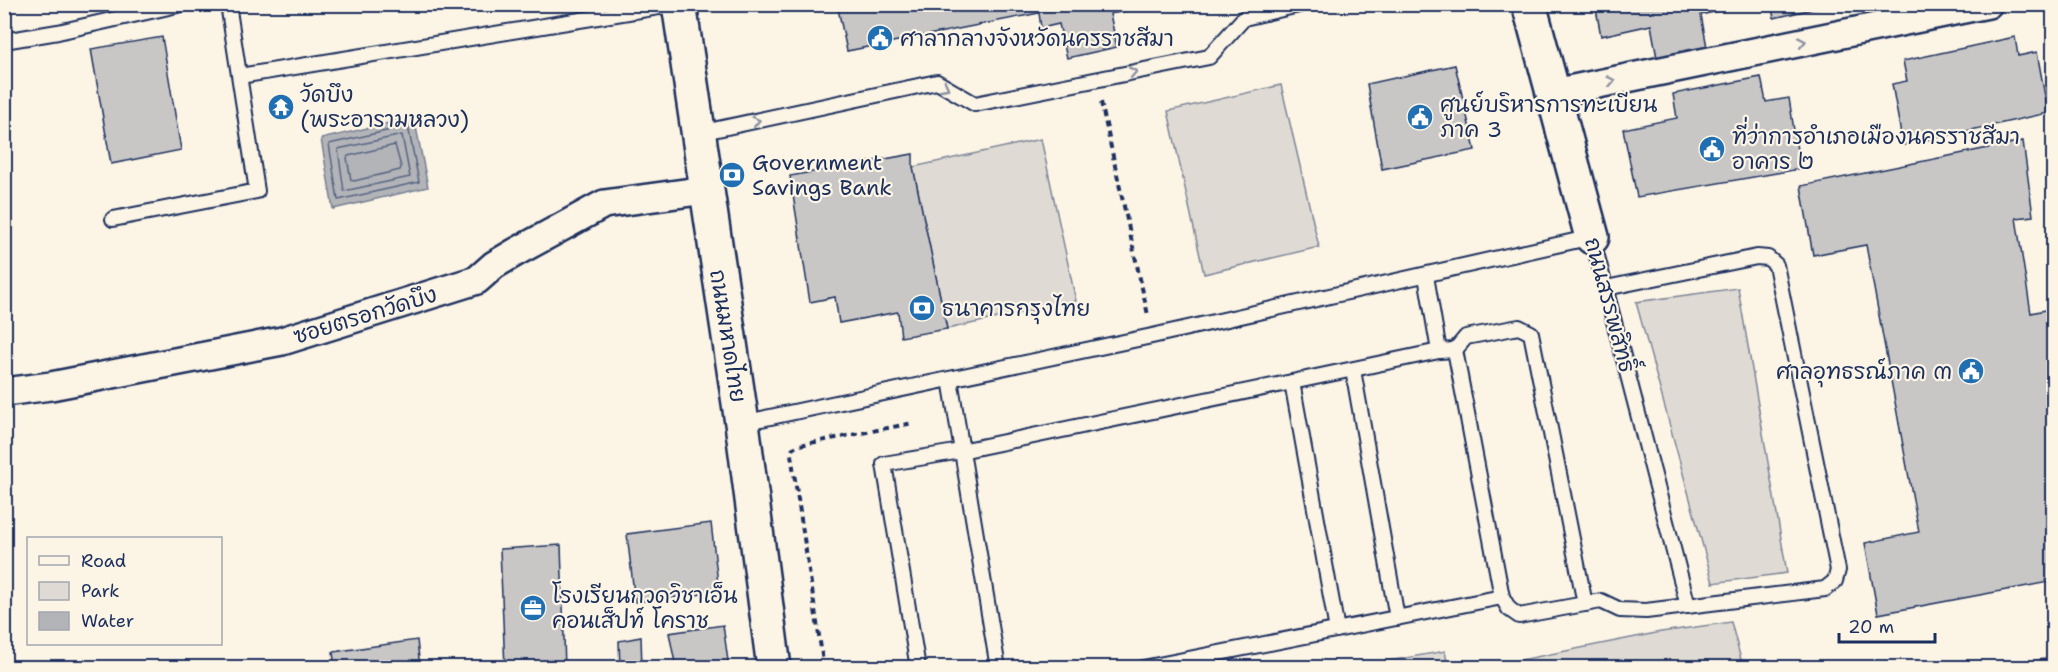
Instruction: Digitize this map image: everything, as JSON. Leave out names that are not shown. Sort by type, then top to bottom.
[{"type":"street","name":"ถนนมหาดไทย","points":[[678,4],[742,423],[774,668]]},
{"type":"street","name":"ถนนสรรพสิทธิ์","points":[[1529,4],[1592,237]]},
{"type":"street","points":[[1554,93],[1988,4]]},
{"type":"street","name":"ซอยตรอกวัดบึง","points":[[4,392],[51,386],[282,341],[477,280],[494,265],[604,204],[706,190]]},
{"type":"lane","points":[[4,41],[58,32],[182,4]]},
{"type":"lane","points":[[113,219],[257,191],[228,4]]},
{"type":"lane","points":[[240,76],[678,4]]},
{"type":"lane","points":[[699,133],[937,82],[975,104],[1209,57],[1244,18],[1303,4]]},
{"type":"lane","points":[[742,423],[1152,336],[1592,237]]},
{"type":"lane","name":"ถนนสรรพสิทธิ์","points":[[1592,237],[1688,606]]},
{"type":"lane","points":[[1455,350],[1502,597],[1509,609],[1519,615],[1601,601],[1620,610],[1646,611],[1825,589],[1835,581],[1838,570],[1776,265],[1768,258],[1757,257],[1606,288]]},
{"type":"lane","points":[[1426,276],[1439,351]]},
{"type":"lane","points":[[918,668],[884,464],[962,451],[1439,351],[1455,350],[1466,337],[1520,327],[1531,333],[1585,604]]},
{"type":"lane","points":[[1353,370],[1397,618]]},
{"type":"lane","points":[[950,379],[998,668]]},
{"type":"lane","points":[[1292,382],[1337,630]]},
{"type":"lane","points":[[1143,668],[1502,597]]},
{"type":"path","points":[[1096,80],[1152,336]]},
{"type":"path","points":[[824,668],[791,454],[794,448],[800,445],[913,423]]},
{"type":"green space","points":[[1281,85],[1319,247],[1204,274],[1168,111]]},
{"type":"green space","points":[[1041,139],[1076,301],[947,329],[913,167]]},
{"type":"green space","points":[[1738,288],[1787,573],[1713,583],[1636,302]]},
{"type":"green space","points":[[1731,622],[1743,667],[1486,667],[1661,632]]},
{"type":"green space","points":[[1445,651],[1448,667],[1354,667]]},
{"type":"water","points":[[414,117],[428,187],[333,209],[321,139]]},
{"type":"water","points":[[2053,657],[2053,667],[2002,667]]},
{"type":"building","name":"ศาลากลางจังหวัดนครราชสีมา","points":[[837,4],[1125,4],[1127,11],[1110,14],[1117,47],[1067,58],[1059,24],[1041,28],[1039,13],[847,51]]},
{"type":"building","points":[[1595,4],[1748,4],[1701,15],[1707,47],[1657,58],[1651,25],[1601,36]]},
{"type":"building","points":[[1771,4],[1834,4],[1774,18]]},
{"type":"building","points":[[162,37],[181,150],[111,164],[91,49]]},
{"type":"building","points":[[2015,37],[2018,56],[2037,52],[2048,113],[1903,145],[1892,84],[1907,81],[1903,61]]},
{"type":"building","name":"ศูนย์บริหารการทะเบียน ภาค 3","points":[[1455,65],[1475,150],[1382,169],[1367,84]]},
{"type":"building","name":"ที่ว่าการอำเภอเมืองนครราชสีมา อาคาร ๒","points":[[1761,77],[1766,102],[1789,98],[1800,169],[1637,197],[1623,129],[1677,118],[1673,94]]},
{"type":"building","name":"ศาลอุทธรณ์ภาค ๓","points":[[2023,141],[2033,216],[2016,218],[2031,313],[2050,309],[2054,327],[2054,581],[1878,614],[1865,543],[1919,532],[1866,245],[1813,255],[1801,186]]},
{"type":"building","points":[[913,154],[913,167],[947,329],[901,337],[898,312],[839,323],[835,297],[810,302],[790,176]]},
{"type":"building","points":[[711,523],[719,592],[635,602],[627,534]]},
{"type":"building","name":"โรงเรียนกวดวิชาเอ็น คอนเส็ปท์ โคราช","points":[[561,545],[565,668],[505,668],[500,549]]},
{"type":"building","points":[[723,625],[729,668],[676,668],[669,633]]},
{"type":"building","points":[[641,637],[642,668],[620,668],[619,641]]},
{"type":"building","points":[[417,640],[420,668],[335,668],[333,652]]},
{"type":"place","name":"ศาลากลางจังหวัดนครราชสีมา","points":[[880,38]]},
{"type":"place","name":"วัดบึง (พระอารามหลวง)","points":[[281,107]]},
{"type":"place","name":"ศูนย์บริหารการทะเบียน ภาค 3","points":[[1420,117]]},
{"type":"place","name":"ที่ว่าการอำเภอเมืองนครราชสีมา อาคาร ๒","points":[[1712,149]]},
{"type":"place","name":"Government Savings Bank","points":[[732,175]]},
{"type":"place","name":"ธนาคารกรุงไทย","points":[[922,308]]},
{"type":"place","name":"ศาลอุทธรณ์ภาค ๓","points":[[1971,371]]},
{"type":"place","name":"โรงเรียนกวดวิชาเอ็น คอนเส็ปท์ โคราช","points":[[533,608]]}]
